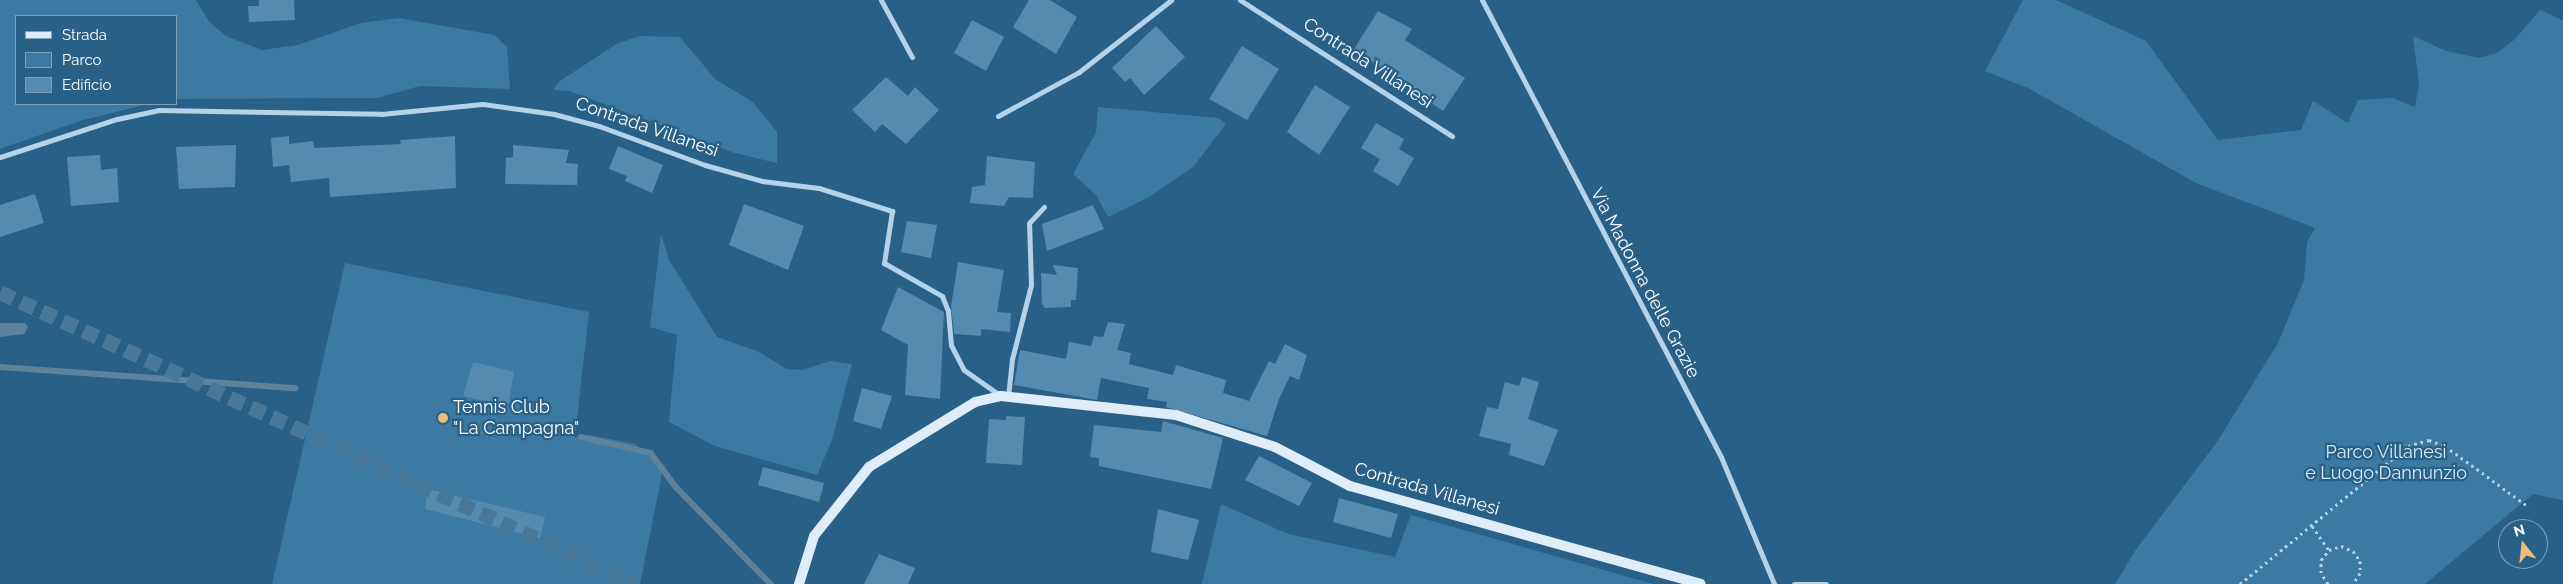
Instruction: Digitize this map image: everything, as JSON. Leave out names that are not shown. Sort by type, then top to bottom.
[{"type":"street","points":[[881,0],[912,57]]},
{"type":"street","points":[[998,116],[1079,72],[1171,0]]},
{"type":"street","name":"Contrada Villanesi","points":[[1240,0],[1452,136]]},
{"type":"street","name":"Via Madonna delle Grazie","points":[[1482,0],[1721,457],[1774,584]]},
{"type":"street","name":"Contrada Villanesi","points":[[0,157],[117,119],[159,110],[381,114],[483,104],[554,114],[599,126],[705,165],[762,181],[819,188],[892,211],[884,264],[942,296],[948,311],[951,345],[964,370],[1005,396]]},
{"type":"street","points":[[1005,396],[1030,285],[1029,222],[1044,207]]},
{"type":"street","name":"Contrada Villanesi","points":[[799,584],[814,536],[869,467],[975,402],[1005,396],[1176,415],[1275,447],[1350,486],[1701,584]]},
{"type":"street","points":[[1794,584],[1826,584]]},
{"type":"path","points":[[2240,584],[2408,446],[2429,440],[2445,446],[2529,507]]},
{"type":"path","points":[[2312,526],[2329,550]]},
{"type":"path","points":[[2328,584],[2320,566],[2329,550],[2342,546],[2358,555],[2360,574],[2353,584]]},
{"type":"green space","points":[[0,0],[196,0],[210,23],[226,36],[262,50],[298,45],[361,23],[399,18],[494,35],[507,47],[510,89],[420,86],[377,98],[178,99],[178,15],[15,15],[15,105],[145,105],[83,120],[0,149]]},
{"type":"green space","name":"Parco Villanesi e Luogo Dannunzio","points":[[2023,0],[2056,0],[2146,41],[2218,140],[2301,130],[2313,101],[2348,123],[2358,100],[2393,98],[2415,107],[2419,83],[2413,36],[2446,51],[2479,58],[2497,53],[2514,40],[2540,10],[2563,20],[2563,500],[2533,494],[2503,519],[2498,519],[2498,523],[2425,584],[2115,584],[2137,548],[2217,442],[2278,343],[2304,280],[2307,242],[2315,228],[2198,184],[2030,89],[1985,71]]},
{"type":"green space","points":[[641,36],[680,37],[715,79],[753,102],[777,132],[777,163],[735,153],[569,91],[553,90],[560,81],[618,43]]},
{"type":"green space","points":[[1098,107],[1218,118],[1226,124],[1193,167],[1149,197],[1108,217],[1096,195],[1073,174],[1096,132]]},
{"type":"green space","points":[[661,234],[669,260],[717,337],[757,351],[787,369],[803,370],[830,361],[852,364],[832,440],[817,475],[715,446],[669,422],[677,335],[650,327]]},
{"type":"green space","name":"Tennis Club \"La Campagna\"","points":[[345,263],[589,312],[575,437],[589,435],[635,444],[663,469],[640,584],[272,584]]},
{"type":"green space","points":[[1221,504],[1288,534],[1395,557],[1411,515],[1653,584],[1202,584]]},
{"type":"shaded area","points":[[0,323],[25,323],[28,327],[24,334],[0,337]]},
{"type":"building","points":[[259,0],[294,0],[295,20],[249,22],[248,6],[259,6]]},
{"type":"building","points":[[1029,0],[1050,0],[1077,17],[1056,54],[1013,27]]},
{"type":"building","points":[[1378,11],[1412,29],[1405,40],[1465,78],[1443,111],[1354,49]]},
{"type":"building","points":[[972,20],[1004,37],[986,71],[954,53]]},
{"type":"building","points":[[1156,26],[1185,57],[1144,95],[1130,78],[1125,82],[1112,68]]},
{"type":"building","points":[[1242,46],[1279,69],[1247,120],[1209,99]]},
{"type":"building","points":[[886,77],[908,96],[915,87],[939,110],[906,144],[882,124],[875,132],[852,110]]},
{"type":"building","points":[[1315,85],[1350,107],[1319,155],[1287,132]]},
{"type":"building","points":[[1376,123],[1404,139],[1399,149],[1414,158],[1398,186],[1373,171],[1380,159],[1361,148]]},
{"type":"building","points":[[289,136],[289,144],[313,141],[314,148],[401,144],[400,140],[455,136],[456,188],[330,197],[329,178],[291,182],[289,165],[273,167],[271,138]]},
{"type":"building","points":[[236,145],[235,187],[179,189],[176,147]]},
{"type":"building","points":[[513,145],[569,150],[566,163],[578,164],[577,185],[505,184],[506,158],[513,157]]},
{"type":"building","points":[[618,146],[663,165],[652,193],[625,181],[627,176],[609,169]]},
{"type":"building","points":[[100,155],[101,170],[117,168],[119,202],[71,206],[67,157]]},
{"type":"building","points":[[987,156],[1035,162],[1033,198],[1009,197],[1004,206],[970,203],[972,187],[985,185]]},
{"type":"building","points":[[35,194],[44,223],[0,237],[0,205]]},
{"type":"building","points":[[744,204],[804,226],[788,270],[729,245]]},
{"type":"building","points":[[1093,205],[1104,229],[1047,251],[1042,224]]},
{"type":"building","points":[[907,221],[937,225],[931,258],[901,252]]},
{"type":"building","points":[[958,262],[1004,270],[997,312],[1011,313],[1010,332],[981,329],[981,336],[954,334],[951,306]]},
{"type":"building","points":[[1053,265],[1078,268],[1076,300],[1071,300],[1071,307],[1045,308],[1042,304],[1041,273],[1057,275]]},
{"type":"building","points":[[898,287],[944,312],[940,399],[905,395],[908,345],[881,330]]},
{"type":"building","points":[[1108,322],[1125,324],[1117,350],[1131,353],[1129,364],[1173,375],[1176,365],[1226,380],[1223,393],[1249,401],[1269,361],[1275,364],[1285,344],[1307,355],[1299,380],[1290,376],[1279,399],[1267,436],[1166,407],[1167,402],[1147,399],[1149,388],[1101,378],[1097,400],[1014,385],[1020,350],[1066,359],[1069,342],[1091,346],[1094,336],[1103,337]]},
{"type":"building","points":[[473,362],[514,372],[508,407],[463,396]]},
{"type":"building","points":[[1522,377],[1539,382],[1528,419],[1558,430],[1544,466],[1509,455],[1511,444],[1479,436],[1487,407],[1498,409],[1505,382],[1519,386]]},
{"type":"building","points":[[862,388],[892,396],[881,429],[853,421]]},
{"type":"building","points":[[1006,416],[1025,417],[1022,465],[986,463],[989,419],[1006,420]]},
{"type":"building","points":[[1163,421],[1223,438],[1211,489],[1099,466],[1099,458],[1090,457],[1094,425],[1161,432]]},
{"type":"building","points":[[1259,456],[1312,483],[1299,506],[1245,480]]},
{"type":"building","points":[[763,467],[824,483],[819,502],[758,485]]},
{"type":"building","points":[[427,489],[545,517],[540,538],[425,509]]},
{"type":"building","points":[[1339,498],[1398,514],[1391,538],[1333,522]]},
{"type":"building","points":[[1158,509],[1199,520],[1188,560],[1151,552]]},
{"type":"building","points":[[879,554],[915,568],[908,584],[864,584]]},
{"type":"waterway","points":[[0,367],[295,388]]},
{"type":"waterway","points":[[581,437],[651,453],[676,487],[771,584]]},
{"type":"tunnel","points":[[0,292],[636,584]]},
{"type":"place","name":"Tennis Club \"La Campagna\"","points":[[443,418]]}]
